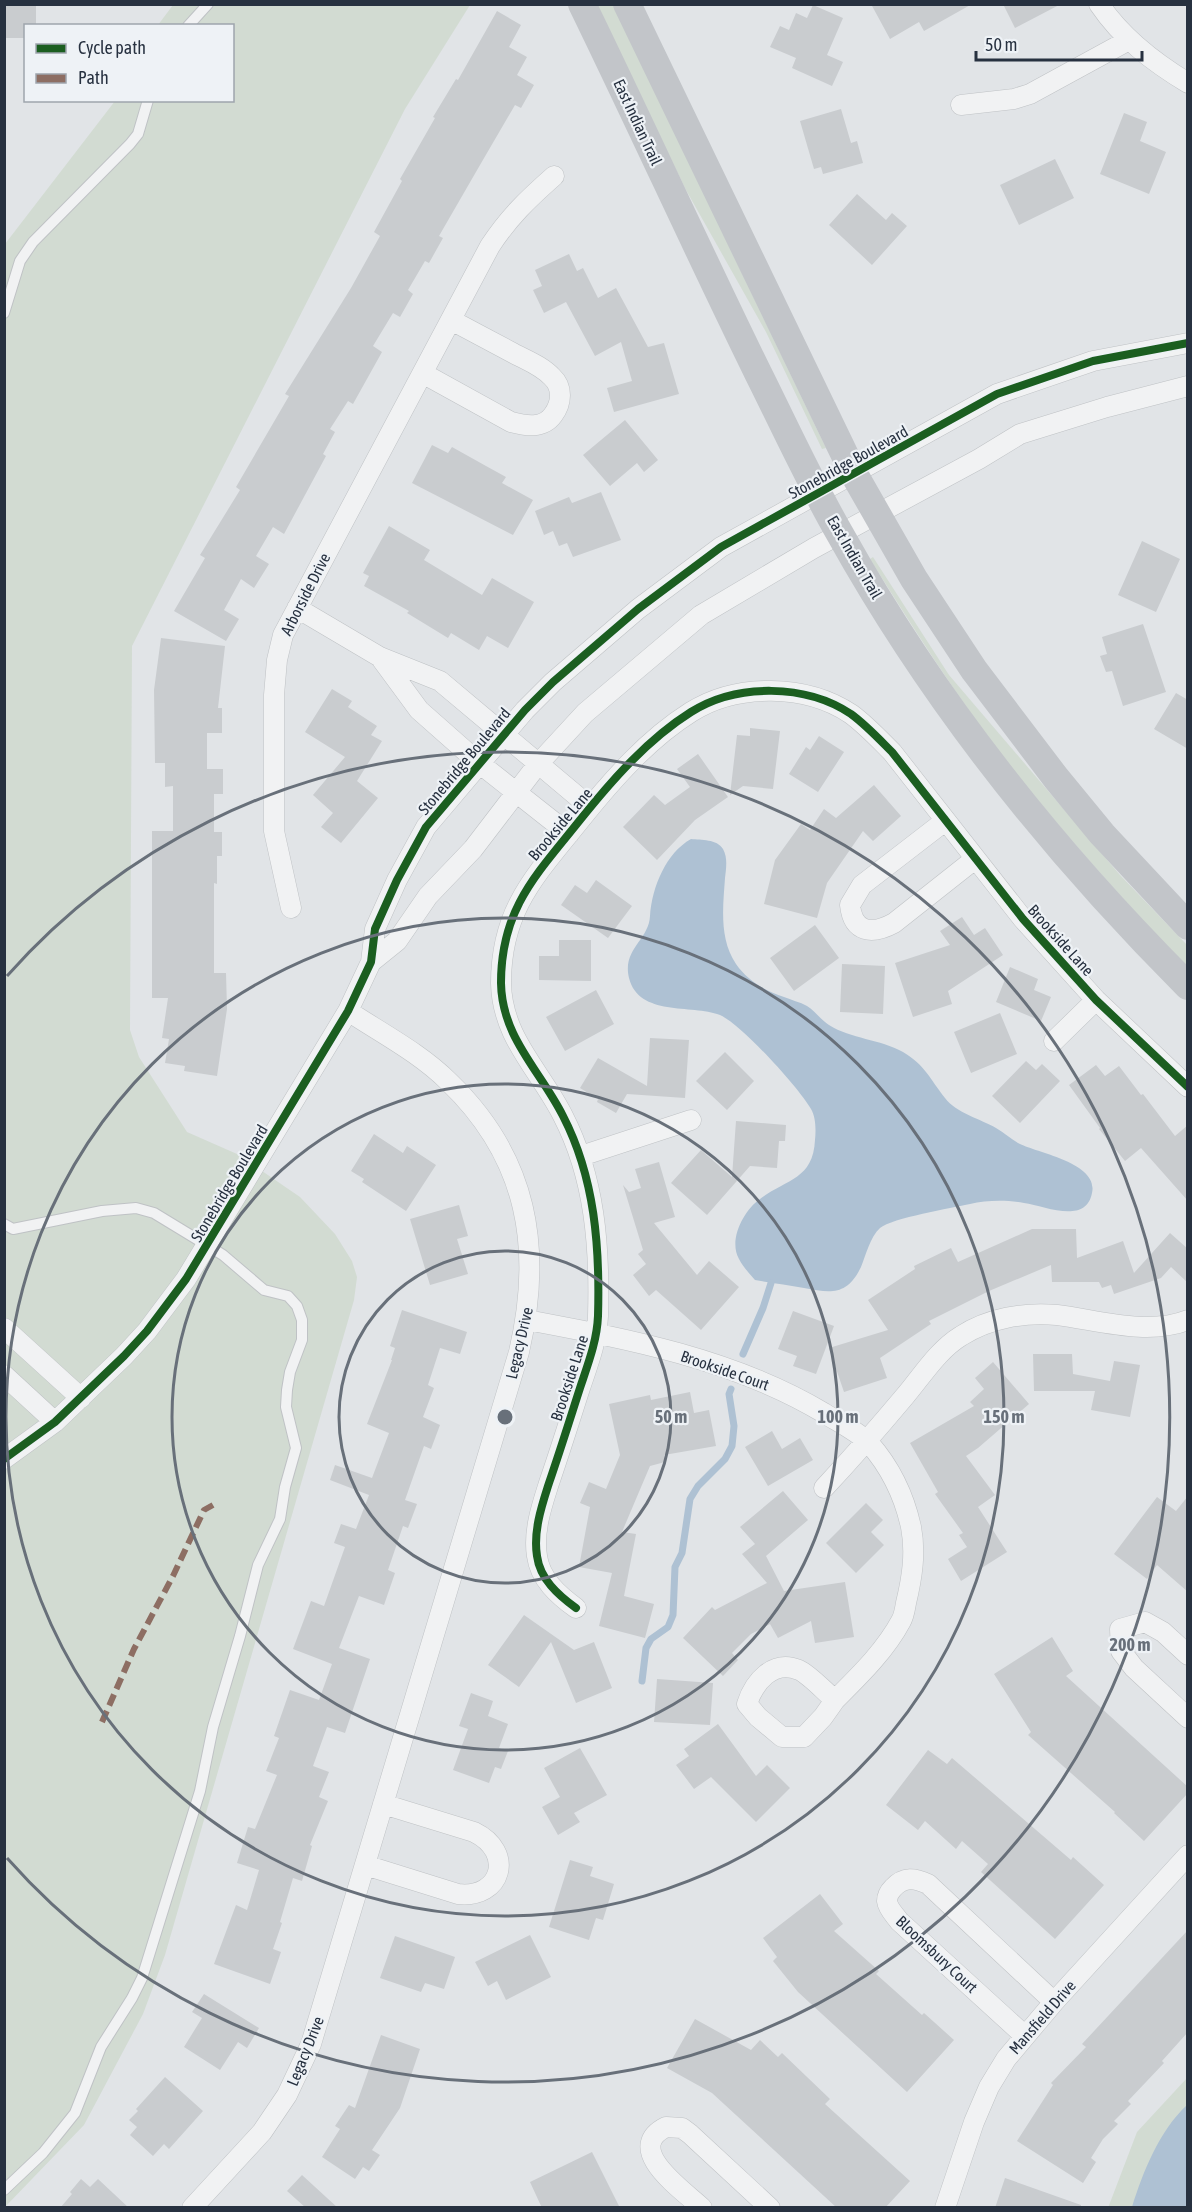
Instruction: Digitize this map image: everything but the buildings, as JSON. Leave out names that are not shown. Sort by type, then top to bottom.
[{"type":"main road","name":"East Indian Trail","points":[[582,4],[735,326],[840,534],[945,700],[1015,793],[1090,883],[1188,986]]},
{"type":"main road","points":[[627,4],[854,474],[914,579],[974,670],[1073,799],[1102,834],[1188,926]]},
{"type":"street","points":[[1099,4],[1129,39],[1168,71],[1188,83]]},
{"type":"street","points":[[961,105],[1014,99],[1030,94],[1129,39]]},
{"type":"street","name":"Arborside Drive","points":[[291,909],[274,831],[274,695],[279,646],[297,608],[424,374],[490,246],[506,222],[522,204],[554,176]]},
{"type":"street","points":[[424,374],[511,422],[524,425],[538,426],[552,417],[560,404],[560,391],[554,378],[539,367],[451,320]]},
{"type":"street","name":"Stonebridge Boulevard","points":[[4,1459],[55,1422],[81,1398],[147,1331],[186,1279],[348,1011],[372,962],[375,929],[426,826],[525,710],[553,682],[638,609],[721,547],[997,394],[1093,361],[1188,343]]},
{"type":"street","name":"Stonebridge Boulevard","points":[[372,962],[397,941],[428,896],[472,849],[538,764],[585,713],[701,615],[814,548],[1020,435],[1107,407],[1188,386]]},
{"type":"street","points":[[297,608],[380,657],[440,681],[590,807]]},
{"type":"street","points":[[380,657],[419,710],[479,764],[569,834]]},
{"type":"street","name":"Brookside Lane","points":[[576,1608],[558,1595],[545,1579],[537,1558],[536,1539],[542,1508],[597,1333],[599,1277],[596,1225],[581,1156],[564,1117],[548,1088],[514,1040],[506,1016],[501,987],[502,957],[516,906],[532,879],[590,807],[644,750],[694,710],[724,697],[757,691],[795,692],[828,701],[851,714],[892,752],[1023,919],[1096,1000],[1188,1087]]},
{"type":"street","points":[[945,821],[862,885],[850,904],[851,914],[856,922],[864,929],[872,931],[883,929],[894,923],[975,859]]},
{"type":"street","name":"Brookside Lane","points":[[1054,1041],[1096,1000]]},
{"type":"street","name":"Legacy Drive","points":[[192,2208],[262,2132],[287,2096],[311,2044],[527,1320],[531,1274],[527,1220],[506,1158],[488,1127],[470,1103],[448,1080],[428,1063],[348,1011]]},
{"type":"street","points":[[581,1156],[691,1120]]},
{"type":"street","points":[[824,1488],[867,1442],[942,1352],[960,1336],[994,1321],[1011,1316],[1032,1314],[1159,1327],[1188,1320]]},
{"type":"street","name":"Brookside Court","points":[[527,1320],[597,1333],[706,1361],[756,1378],[803,1400],[867,1442],[891,1471],[906,1505],[914,1539],[913,1575],[902,1619],[869,1667],[835,1700]]},
{"type":"street","points":[[4,1328],[81,1398]]},
{"type":"street","points":[[4,1375],[55,1422]]},
{"type":"street","points":[[1188,1655],[1163,1632],[1145,1622],[1120,1629],[1121,1651],[1134,1668],[1188,1718]]},
{"type":"street","points":[[365,1865],[458,1894],[471,1895],[482,1891],[492,1883],[498,1872],[500,1860],[495,1847],[487,1838],[383,1804]]},
{"type":"street","name":"Mansfield Drive","points":[[945,2208],[960,2158],[989,2087],[1006,2059],[1054,2002],[1188,1855]]},
{"type":"street","name":"Bloomsbury Court","points":[[1024,2036],[899,1921],[891,1911],[887,1900],[891,1890],[906,1878],[917,1879],[928,1884],[1054,2002]]},
{"type":"street","points":[[702,2208],[657,2166],[652,2157],[650,2146],[652,2139],[666,2127],[682,2128],[690,2134],[770,2208]]},
{"type":"lane","points":[[190,24],[208,4]]},
{"type":"lane","points":[[4,313],[20,261],[33,242],[130,144],[138,134],[147,102]]},
{"type":"lane","points":[[4,1224],[13,1229],[102,1211],[136,1208],[154,1214],[223,1255],[264,1290],[288,1296],[297,1306],[302,1320],[302,1340],[286,1390],[286,1407],[296,1448],[285,1487],[280,1519],[258,1564],[240,1636],[213,1727],[200,1791],[142,1978],[101,2047],[75,2112],[43,2153],[4,2190]]},
{"type":"shaded area","points":[[173,5],[470,5],[405,109],[132,646],[130,1030],[139,1057],[187,1132],[237,1154],[300,1197],[335,1234],[352,1261],[357,1277],[354,1300],[165,1955],[143,2014],[84,2125],[5,2207],[5,244],[114,102],[234,102],[234,24],[159,24]]},
{"type":"shaded area","points":[[596,5],[613,5],[826,448],[822,449],[766,332],[686,190]]},
{"type":"shaded area","points":[[873,557],[949,675],[1120,875],[1187,945],[1187,968],[1080,850],[999,751],[923,642],[870,559]]},
{"type":"shaded area","points":[[1187,2078],[1187,2207],[1108,2208],[1137,2132]]},
{"type":"water","points":[[691,839],[717,843],[725,852],[723,923],[731,954],[746,975],[757,985],[770,992],[807,1006],[826,1023],[838,1030],[885,1044],[903,1052],[922,1067],[945,1098],[956,1108],[996,1128],[1020,1144],[1077,1167],[1092,1183],[1092,1193],[1088,1203],[1073,1211],[1064,1211],[1018,1202],[983,1202],[887,1224],[880,1228],[871,1241],[856,1276],[844,1288],[837,1290],[822,1291],[755,1280],[742,1265],[736,1251],[735,1243],[739,1226],[754,1204],[804,1171],[813,1153],[815,1120],[805,1099],[782,1072],[755,1043],[729,1021],[720,1015],[667,1007],[643,999],[629,978],[629,959],[649,924],[657,883],[674,853]]},
{"type":"water","points":[[1187,2105],[1187,2207],[1132,2207],[1141,2180],[1160,2139]]},
{"type":"waterway","points":[[743,1354],[771,1283]]},
{"type":"waterway","points":[[642,1681],[646,1648],[651,1639],[668,1627],[673,1615],[675,1567],[682,1553],[690,1499],[698,1486],[725,1459],[732,1446],[734,1426],[729,1394],[731,1389]]},
{"type":"marked path","points":[[102,1722],[134,1649],[173,1576],[204,1510],[213,1505]]},
{"type":"cycle path","points":[[4,1459],[55,1422],[124,1356],[147,1331],[186,1279],[348,1011],[371,962],[375,929],[397,880],[426,827],[525,710],[553,682],[638,609],[721,547],[997,394],[1093,361],[1188,343]]},
{"type":"cycle path","points":[[576,1608],[557,1592],[542,1572],[537,1556],[536,1537],[544,1500],[596,1334],[598,1316],[596,1239],[589,1188],[574,1140],[554,1099],[524,1053],[508,1021],[501,983],[503,957],[507,933],[515,913],[536,876],[605,790],[645,747],[691,712],[729,696],[750,692],[771,691],[813,697],[851,714],[892,752],[1023,919],[1096,1000],[1188,1087]]}]
